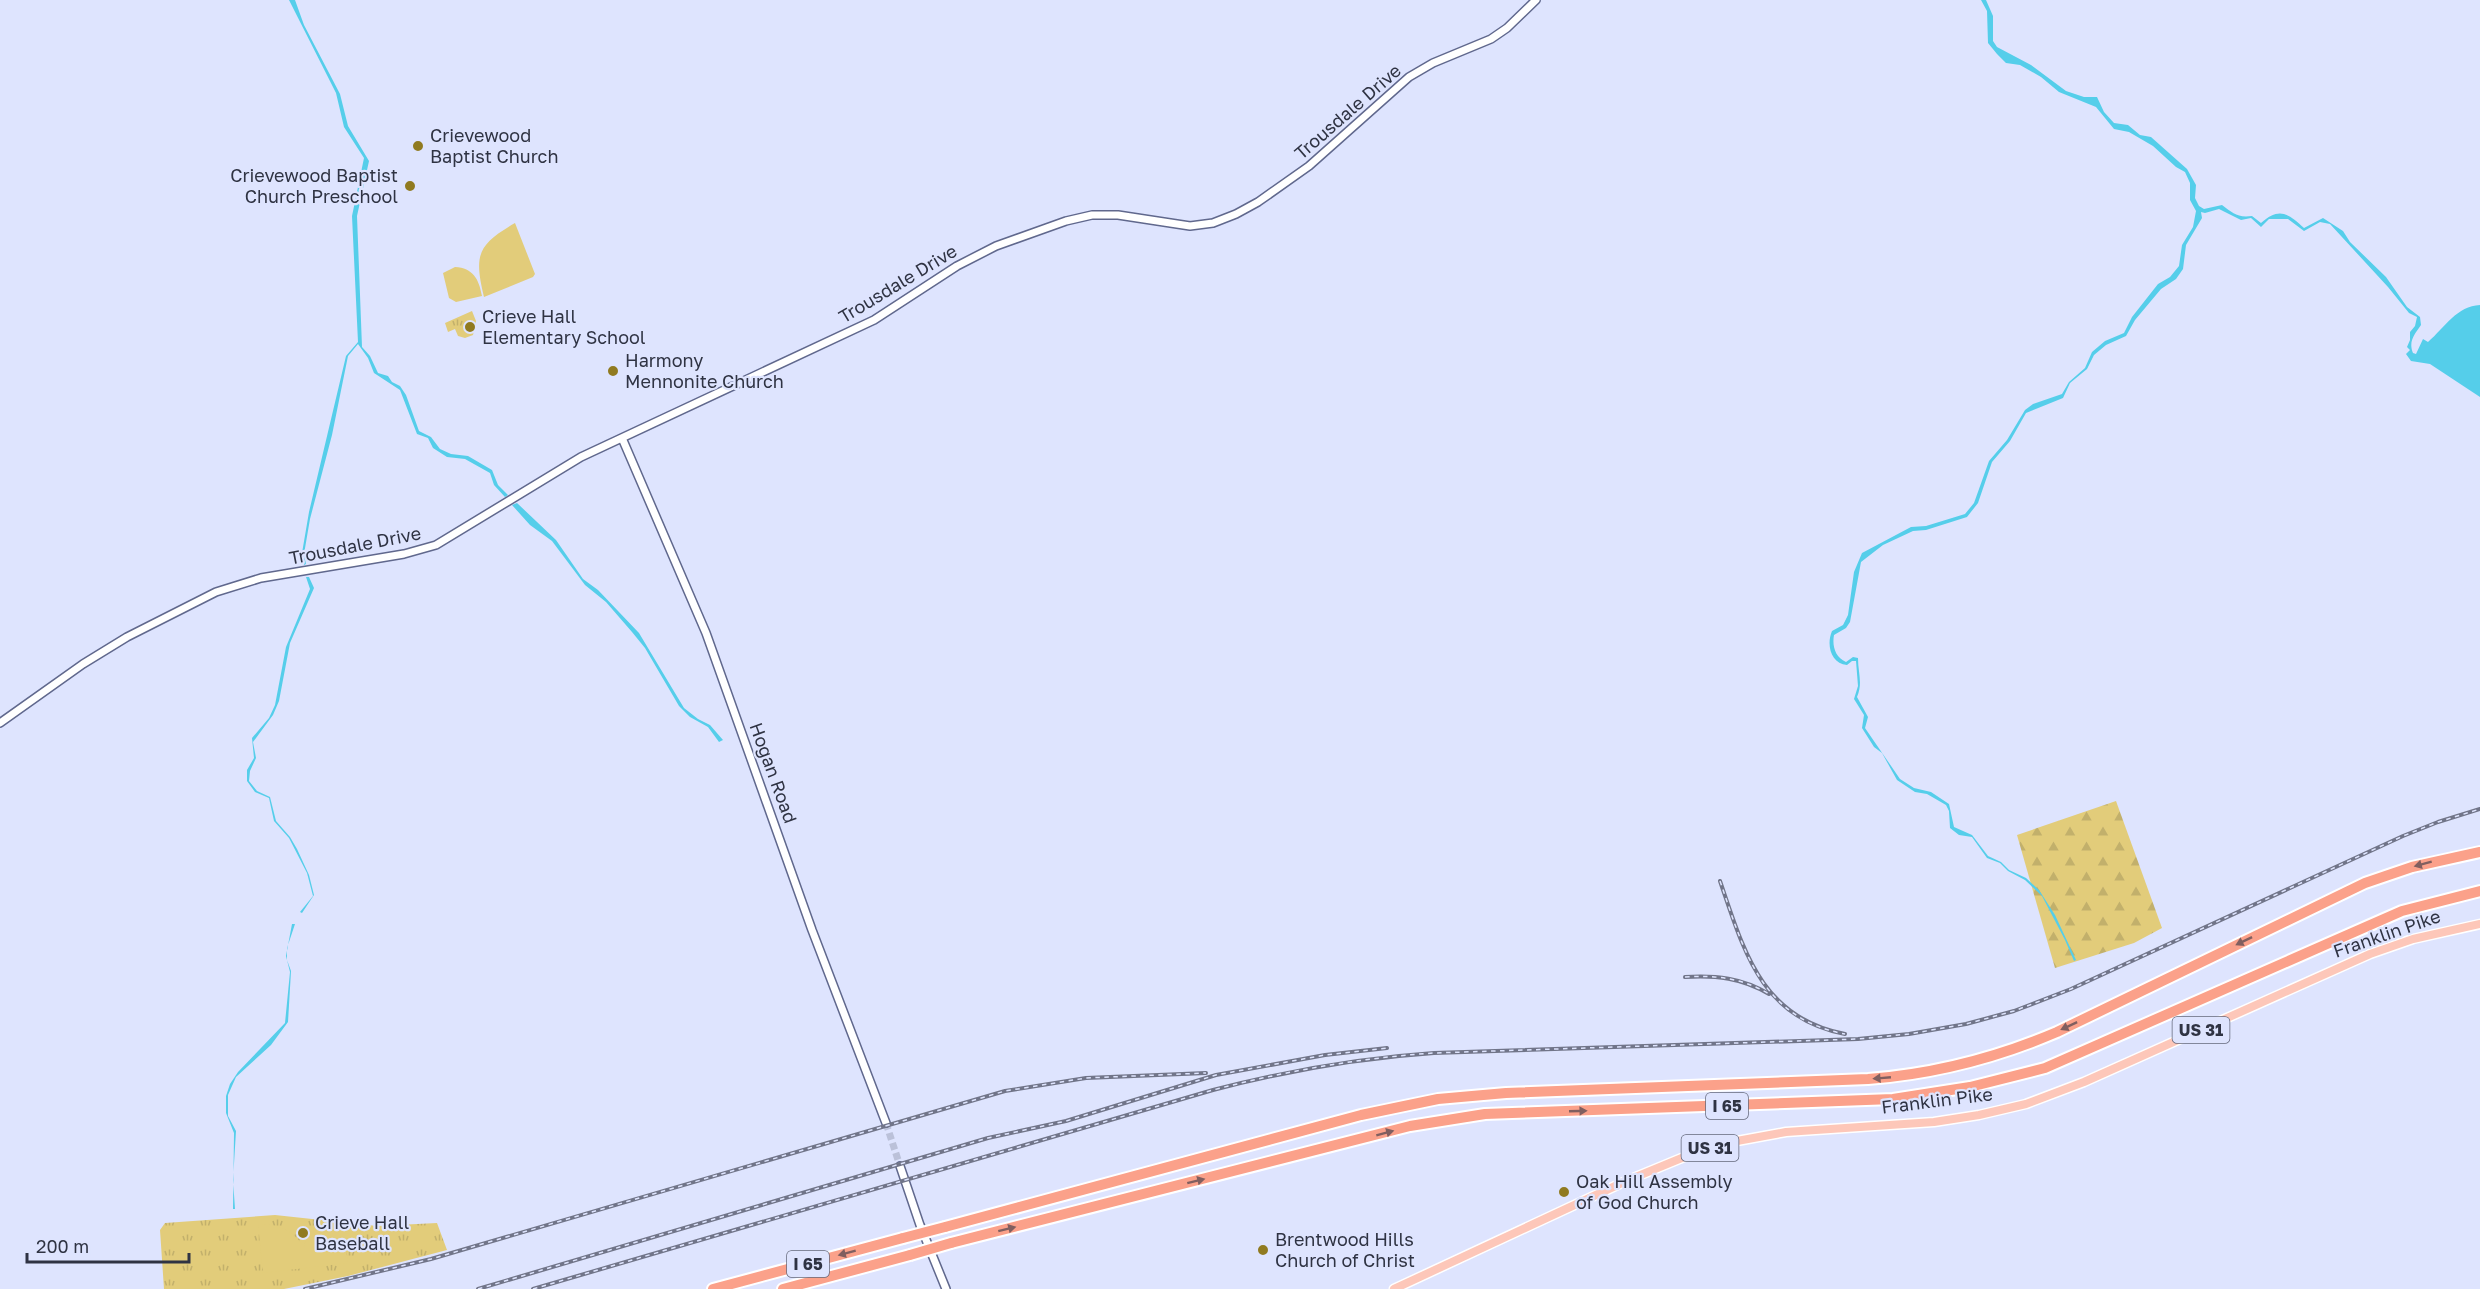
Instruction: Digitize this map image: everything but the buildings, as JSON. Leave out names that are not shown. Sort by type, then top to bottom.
[{"type":"highway","name":"I 65","points":[[713,1289],[1361,1115],[1428,1101],[1496,1094],[1868,1079],[1955,1066],[2012,1050],[2057,1032],[2365,883],[2412,867],[2480,852]]},
{"type":"highway","name":"I 65","points":[[783,1289],[951,1243],[1410,1126],[1485,1114],[1893,1099],[1970,1087],[2045,1068],[2402,911],[2480,891]]},
{"type":"main road","name":"Franklin Pike","points":[[1394,1289],[1646,1172],[1699,1151],[1751,1137],[1786,1131],[1934,1122],[2019,1106],[2084,1082],[2370,954],[2413,939],[2480,924]]},
{"type":"street","name":"Trousdale Drive","points":[[0,723],[90,659],[127,637],[195,601],[234,585],[261,578],[404,554],[434,546],[581,457],[874,320],[966,261],[1020,237],[1092,215],[1118,215],[1193,226],[1211,224],[1236,214],[1309,166],[1414,74],[1439,60],[1495,37],[1536,0]]},
{"type":"street","name":"Hogan Road","points":[[622,438],[706,633],[812,930],[886,1123]]},
{"type":"street","points":[[900,1166],[920,1225],[946,1289]]},
{"type":"green space","points":[[515,223],[535,274],[533,277],[484,297],[479,271],[482,252],[493,238]]},
{"type":"green space","points":[[455,267],[471,272],[479,284],[482,296],[456,302],[449,298],[443,273]]},
{"type":"green space","points":[[472,311],[476,321],[473,335],[465,338],[458,336],[455,329],[448,332],[445,323]]},
{"type":"green space","points":[[2116,801],[2162,928],[2134,943],[2055,968],[2017,835]]},
{"type":"green space","points":[[275,1215],[377,1226],[437,1223],[447,1250],[348,1276],[284,1289],[164,1289],[160,1230],[165,1223]]},
{"type":"green space","points":[[258,1224],[272,1225],[290,1232],[304,1247],[306,1239],[313,1230],[323,1227],[344,1228],[350,1240],[345,1242],[348,1263],[263,1273]]},
{"type":"water","points":[[289,0],[295,0],[304,25],[340,94],[348,126],[369,161],[357,216],[362,347],[370,356],[378,373],[388,376],[392,382],[400,386],[406,395],[419,431],[431,437],[440,449],[451,454],[468,456],[492,470],[498,485],[508,495],[505,497],[494,485],[490,473],[465,459],[447,457],[433,448],[428,438],[417,434],[400,390],[374,373],[368,358],[358,344],[348,356],[332,435],[310,519],[304,554],[306,564],[304,565],[302,553],[309,512],[346,356],[358,342],[352,216],[364,158],[344,127],[336,93]]},
{"type":"water","points":[[1981,0],[1986,0],[1993,16],[1993,41],[1997,47],[2031,65],[2066,91],[2084,97],[2097,97],[2104,112],[2114,123],[2128,125],[2140,135],[2151,137],[2187,169],[2196,185],[2195,198],[2199,206],[2204,209],[2222,205],[2236,214],[2252,216],[2261,223],[2273,215],[2283,214],[2304,228],[2323,218],[2343,231],[2350,242],[2386,277],[2407,307],[2420,317],[2421,325],[2412,341],[2413,353],[2416,354],[2423,339],[2428,342],[2458,313],[2480,305],[2480,397],[2430,364],[2411,361],[2406,354],[2410,350],[2407,347],[2410,332],[2415,326],[2417,317],[2409,313],[2330,224],[2320,222],[2304,231],[2288,219],[2269,219],[2261,227],[2251,218],[2241,220],[2219,209],[2201,212],[2202,218],[2186,245],[2183,269],[2176,279],[2161,289],[2135,320],[2126,336],[2106,345],[2094,355],[2087,369],[2070,383],[2063,398],[2026,413],[2010,441],[1992,462],[1978,503],[1967,517],[1926,530],[1913,531],[1883,545],[1861,562],[1850,622],[1846,628],[1834,635],[1833,643],[1835,651],[1842,660],[1846,662],[1853,657],[1858,658],[1860,682],[1857,697],[1868,717],[1865,728],[1900,779],[1914,788],[1931,792],[1949,804],[1954,827],[1972,835],[1988,856],[2026,878],[2039,890],[2055,915],[2076,960],[2074,961],[2042,896],[2025,880],[2008,871],[2000,863],[1987,858],[1972,837],[1959,835],[1950,828],[1949,811],[1946,805],[1927,794],[1915,792],[1897,780],[1882,753],[1874,747],[1862,728],[1864,715],[1854,699],[1858,686],[1856,661],[1847,665],[1842,664],[1831,653],[1830,648],[1832,631],[1843,625],[1848,615],[1854,572],[1862,553],[1911,527],[1926,526],[1965,514],[1974,503],[1989,461],[2007,440],[2025,410],[2033,404],[2062,394],[2069,382],[2085,368],[2092,352],[2105,341],[2124,333],[2132,317],[2158,284],[2170,277],[2179,266],[2182,245],[2193,227],[2196,211],[2190,200],[2190,183],[2185,172],[2153,146],[2129,132],[2114,129],[2096,107],[2059,92],[2041,77],[2020,65],[2006,63],[1988,43],[1987,11]]},
{"type":"water","points":[[517,503],[556,540],[583,579],[598,590],[639,633],[684,708],[710,725],[723,740],[719,742],[708,727],[690,717],[679,706],[645,648],[606,602],[585,585],[552,541],[530,525],[512,505]]},
{"type":"water","points":[[306,577],[309,577],[314,588],[290,643],[279,701],[273,715],[253,742],[256,758],[250,771],[249,781],[257,791],[270,797],[276,821],[290,837],[309,875],[314,895],[302,913],[300,912],[313,896],[307,873],[289,838],[274,821],[269,798],[255,792],[247,781],[247,770],[254,758],[252,738],[269,718],[275,705],[286,647],[310,589]]},
{"type":"water","points":[[292,924],[295,924],[288,945]]},
{"type":"water","points":[[287,960],[291,971],[288,1022],[271,1045],[236,1077],[228,1095],[228,1116],[236,1131],[233,1172],[234,1133],[226,1113],[226,1096],[238,1072],[285,1023],[290,972]]},
{"type":"water","points":[[233,1185],[235,1209],[233,1209]]},
{"type":"tunnel","points":[[886,1123],[900,1166]]},
{"type":"railway","points":[[533,1289],[1213,1090],[1295,1071],[1378,1058],[1434,1053],[1858,1039],[1909,1034],[1966,1024],[2014,1011],[2071,989],[2403,836],[2480,809]]},
{"type":"railway","points":[[1720,881],[1748,956],[1760,978],[1775,997],[1793,1013],[1816,1026],[1845,1034]]},
{"type":"railway","points":[[1685,977],[1739,981],[1769,994]]},
{"type":"railway","points":[[478,1289],[988,1138],[1066,1121],[1216,1075],[1325,1055],[1387,1048]]},
{"type":"railway","points":[[305,1289],[431,1259],[1005,1091],[1086,1078],[1206,1073]]},
{"type":"place","name":"Crievewood Baptist Church","points":[[418,146]]},
{"type":"place","name":"Crievewood Baptist Church Preschool","points":[[410,186]]},
{"type":"place","name":"Crieve Hall Elementary School","points":[[470,327]]},
{"type":"place","name":"Harmony Mennonite Church","points":[[613,371]]},
{"type":"place","name":"Oak Hill Assembly of God Church","points":[[1564,1192]]},
{"type":"place","name":"Crieve Hall Baseball","points":[[303,1233]]},
{"type":"place","name":"Brentwood Hills Church of Christ","points":[[1263,1250]]}]
